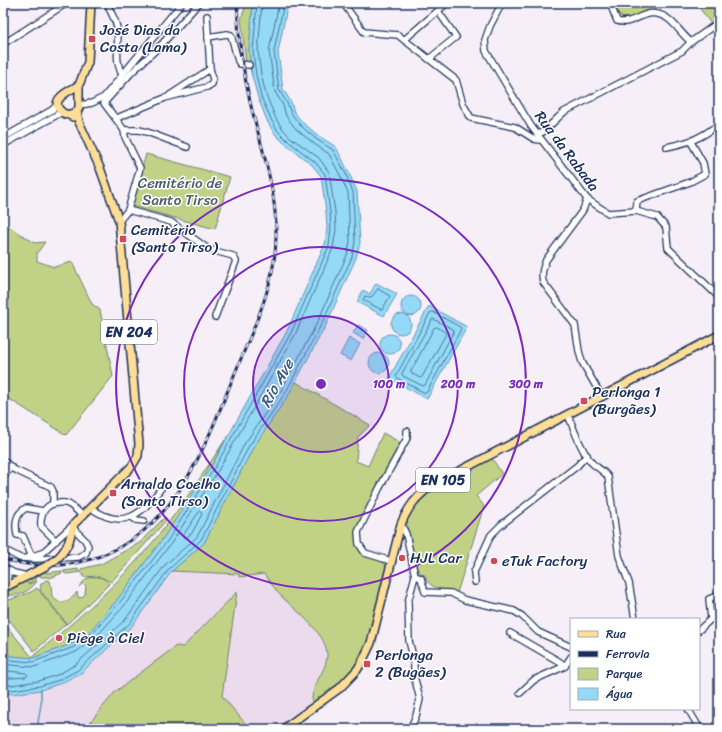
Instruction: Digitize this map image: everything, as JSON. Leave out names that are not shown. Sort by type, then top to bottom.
[{"type":"main road","name":"EN 204","points":[[74,526],[132,466],[138,456],[139,444],[119,221],[100,168],[79,122],[79,85],[88,62],[91,3]]},
{"type":"main road","points":[[62,112],[58,104],[59,98],[79,85]]},
{"type":"main road","points":[[68,93],[74,94],[78,105],[70,114]]},
{"type":"main road","name":"EN 204","points":[[62,112],[70,114],[79,122]]},
{"type":"main road","name":"EN 105","points":[[283,729],[340,688],[357,670],[362,662],[371,643],[401,524],[408,507],[420,494],[431,486],[719,335]]},
{"type":"main road","points":[[4,587],[55,561],[65,550],[74,526]]},
{"type":"street","points":[[3,44],[67,3]]},
{"type":"street","points":[[108,3],[116,25],[118,66],[122,74]]},
{"type":"street","points":[[78,105],[92,104],[100,100],[182,3]]},
{"type":"street","points":[[119,221],[128,210],[140,168],[125,136],[124,130],[117,118],[104,103],[199,3]]},
{"type":"street","points":[[404,40],[447,3]]},
{"type":"street","name":"Rua da Rabada","points":[[504,3],[490,26],[485,40],[486,51],[540,140],[587,199],[608,213],[636,211],[657,217],[666,227],[668,248],[719,297]]},
{"type":"street","points":[[610,3],[617,21],[623,23],[652,13],[660,14],[674,24],[691,42]]},
{"type":"street","points":[[343,4],[364,32],[398,35],[456,80],[463,104],[471,118],[515,127],[534,139],[540,140]]},
{"type":"street","points":[[429,59],[456,37],[438,11]]},
{"type":"street","points":[[117,118],[165,98],[210,86],[212,84],[213,81],[210,69],[207,16]]},
{"type":"street","points":[[536,134],[543,132],[564,112],[682,51],[691,42],[719,22]]},
{"type":"street","points":[[208,37],[227,34],[231,36],[238,62],[240,64],[249,65]]},
{"type":"street","points":[[165,98],[210,69]]},
{"type":"street","points":[[3,138],[52,110],[58,104]]},
{"type":"street","points":[[3,145],[62,112]]},
{"type":"street","points":[[667,147],[691,142],[719,124]]},
{"type":"street","points":[[124,130],[139,130],[147,132],[188,148]]},
{"type":"street","points":[[636,211],[637,201],[690,182],[705,174],[703,163],[691,142]]},
{"type":"street","points":[[587,199],[583,210],[546,260],[542,275],[543,282],[575,325],[582,362],[602,397]]},
{"type":"street","points":[[128,210],[171,222],[208,249],[233,256],[235,258],[236,261],[215,317]]},
{"type":"street","points":[[568,415],[592,463],[608,477],[619,556],[628,583],[635,618]]},
{"type":"street","points":[[391,561],[365,553],[359,544],[358,532],[406,438],[407,431]]},
{"type":"street","points":[[475,582],[474,572],[491,535],[501,525],[576,466],[587,455]]},
{"type":"street","points":[[3,460],[13,469],[51,487],[53,491],[53,504]]},
{"type":"street","points":[[3,478],[11,467]]},
{"type":"street","points":[[91,508],[99,514],[109,517],[121,519],[132,517],[140,512],[154,498],[162,487]]},
{"type":"street","points":[[56,540],[41,526],[43,511],[47,507],[53,504],[69,504],[83,516]]},
{"type":"street","points":[[32,557],[23,536],[16,535],[15,523],[18,516],[26,508],[43,511]]},
{"type":"street","points":[[132,517],[136,520],[144,521]]},
{"type":"street","points":[[401,524],[406,534],[415,576],[408,602],[409,642],[414,660],[414,676],[420,699],[416,716],[410,729]]},
{"type":"street","points":[[3,549],[20,558],[41,559],[78,558],[86,553],[88,546],[74,526],[42,553],[25,558]]},
{"type":"street","points":[[61,536],[67,537],[69,541],[75,538],[82,538]]},
{"type":"street","points":[[41,559],[42,553]]},
{"type":"street","points":[[4,567],[14,573],[27,576]]},
{"type":"street","points":[[4,567],[8,576],[4,587]]},
{"type":"street","points":[[415,576],[421,578],[425,592],[451,593],[464,600],[514,611],[522,616],[538,632],[570,647]]},
{"type":"street","points":[[700,629],[711,619],[709,599],[719,595]]},
{"type":"street","points":[[510,633],[565,666]]},
{"type":"street","points":[[520,693],[534,680],[565,666],[570,658]]},
{"type":"street","points":[[689,710],[700,729]]},
{"type":"shaded area","points":[[172,571],[240,574],[239,577],[264,574],[282,598],[306,618],[317,631],[325,647],[327,655],[313,690],[312,704],[277,729],[3,729],[3,692],[11,694],[132,626]]},
{"type":"green space","points":[[244,3],[253,3],[249,51],[252,76],[250,68],[246,62],[241,19],[245,8]]},
{"type":"green space","points":[[615,3],[656,3],[656,9],[625,18],[622,17],[617,11]]},
{"type":"green space","points":[[696,3],[719,3],[719,20],[711,24]]},
{"type":"green space","name":"Cemitério de Santo Tirso","points":[[146,154],[230,177],[215,229],[131,206]]},
{"type":"green space","points":[[3,223],[35,243],[45,242],[37,253],[37,261],[54,267],[72,262],[92,304],[100,310],[113,376],[66,435],[3,395]]},
{"type":"green space","points":[[296,382],[370,425],[358,437],[356,461],[368,466],[383,433],[401,443],[356,530],[355,536],[359,550],[378,559],[386,566],[367,646],[357,663],[345,678],[312,704],[315,685],[326,663],[326,649],[323,641],[311,624],[280,595],[264,574],[239,577],[239,574],[172,571],[204,543],[253,448]]},
{"type":"green space","points":[[225,440],[212,465],[164,537],[117,600],[89,632],[72,644],[33,658],[11,656],[3,651],[3,625],[5,624],[32,657],[102,596],[141,556],[164,528]]},
{"type":"green space","points":[[492,458],[502,474],[476,496],[484,506],[457,593],[433,586],[426,580],[425,575],[420,573],[417,569],[408,535],[407,517],[421,498],[430,491]]},
{"type":"green space","points":[[165,517],[167,519],[111,582],[98,576],[83,577],[83,573],[81,572],[64,573],[64,571],[78,569],[78,571],[101,564],[141,542]]},
{"type":"green space","points":[[46,569],[46,573],[62,571],[62,573],[50,578],[41,577],[40,575],[36,577],[37,579],[29,583],[27,581],[27,580]]},
{"type":"green space","points":[[91,577],[102,578],[109,584],[67,624],[40,590],[41,584],[46,580],[50,581],[52,596],[57,601],[63,602],[71,599],[77,592],[78,597],[81,598],[85,594],[86,586],[83,583],[79,587],[86,579]]},
{"type":"green space","points":[[37,581],[26,591],[17,595],[8,595],[3,593],[12,590],[25,582],[29,584]]},
{"type":"green space","points":[[37,588],[66,624],[34,651],[3,612],[3,596],[6,597],[6,600],[9,600],[31,592]]},
{"type":"green space","points":[[237,592],[222,696],[250,729],[86,729],[115,692],[176,646],[183,647]]},
{"type":"water","name":"Rio Ave","points":[[253,3],[288,3],[278,52],[283,89],[291,102],[294,112],[303,123],[336,147],[357,191],[360,243],[356,258],[326,325],[289,394],[253,448],[204,543],[172,571],[132,626],[81,673],[61,683],[41,690],[11,694],[3,692],[3,651],[11,656],[33,658],[72,644],[89,632],[117,600],[164,537],[212,465],[287,331],[325,244],[327,228],[321,176],[312,165],[275,134],[268,123],[258,98],[252,76],[249,51]]},
{"type":"water","points":[[376,283],[397,294],[384,316],[357,302],[363,290],[370,294]]},
{"type":"water","points":[[411,296],[418,299],[421,306],[418,313],[411,316],[404,313],[401,306],[404,299]]},
{"type":"water","points":[[429,306],[467,327],[427,399],[389,378]]},
{"type":"water","points":[[401,314],[408,317],[411,324],[408,331],[401,334],[394,331],[391,324],[394,317]]},
{"type":"water","points":[[358,325],[368,330],[363,339],[353,333]]},
{"type":"water","points":[[390,334],[397,337],[400,344],[397,351],[390,354],[383,351],[380,344],[383,337]]},
{"type":"water","points":[[349,338],[360,344],[351,361],[340,355]]},
{"type":"water","points":[[379,353],[386,356],[389,363],[386,370],[379,373],[372,370],[369,363],[372,356]]},
{"type":"waterway","points":[[37,729],[41,704],[41,689]]},
{"type":"railway","points":[[3,559],[24,564],[46,566],[77,563],[118,548],[143,531],[165,510],[182,486],[198,459],[223,402],[256,323],[268,289],[275,254],[276,236],[276,219],[271,187],[243,68],[238,29],[237,3]]},
{"type":"place","name":"José Dias da Costa (Lama)","points":[[92,39]]},
{"type":"place","name":"Cemitério (Santo Tirso)","points":[[123,239]]},
{"type":"place","name":"Perlonga 1 (Burgães)","points":[[584,401]]},
{"type":"place","name":"Arnaldo Coelho (Santo Tirso)","points":[[113,493]]},
{"type":"place","name":"HJL Car","points":[[402,558]]},
{"type":"place","name":"eTuk Factory","points":[[494,561]]},
{"type":"place","name":"Piège à Ciel","points":[[59,638]]},
{"type":"place","name":"Perlonga 2 (Bugães)","points":[[367,664]]}]
